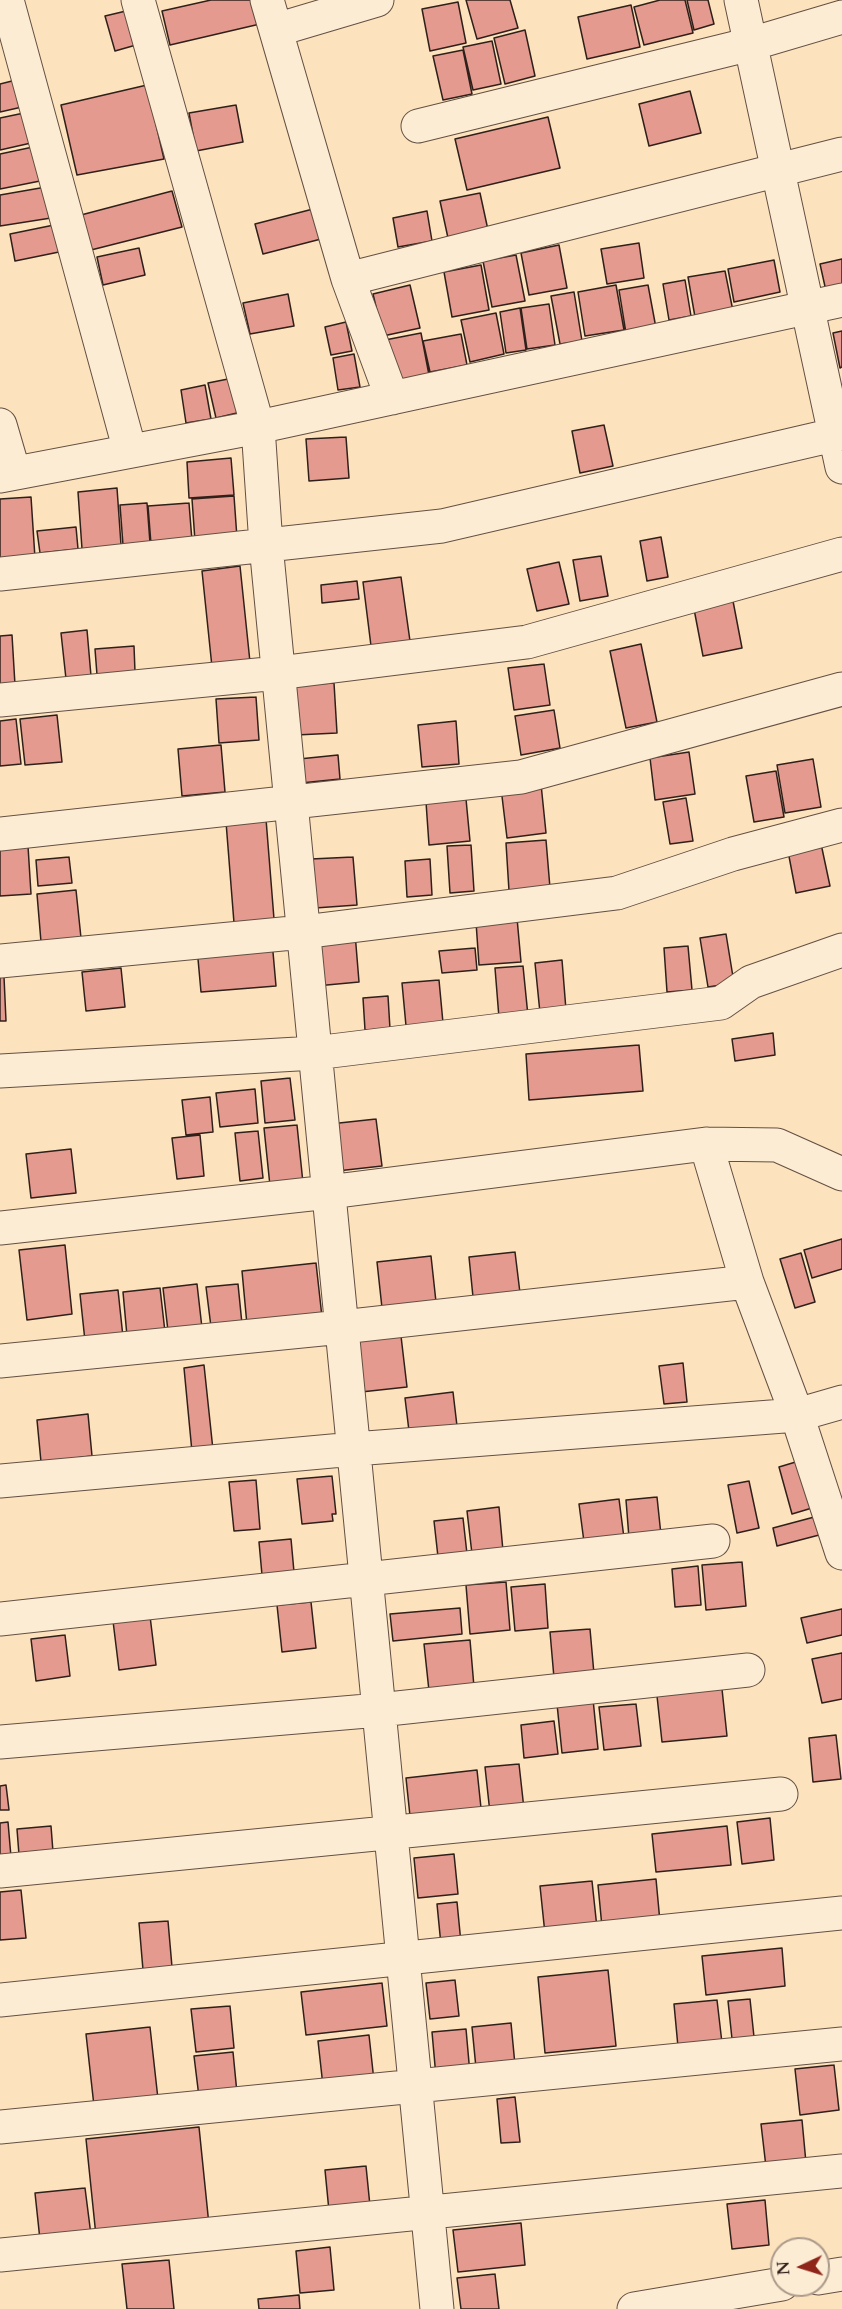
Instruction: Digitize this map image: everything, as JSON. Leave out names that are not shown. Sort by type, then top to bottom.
[{"type":"street","points":[[7,0],[130,451]]},
{"type":"street","points":[[138,0],[258,427],[266,545],[290,801],[437,2309]]},
{"type":"street","points":[[377,0],[272,15],[348,279],[392,398]]},
{"type":"street","points":[[741,0],[838,434],[842,467]]},
{"type":"street","points":[[418,126],[751,44],[842,17]]},
{"type":"street","points":[[348,279],[842,154]]},
{"type":"street","points":[[0,425],[7,475],[258,427],[842,300]]},
{"type":"street","points":[[0,574],[442,526],[838,434]]},
{"type":"street","points":[[0,700],[278,673],[527,642],[842,554]]},
{"type":"street","points":[[0,834],[521,777],[842,689]]},
{"type":"street","points":[[0,960],[303,932],[617,893],[733,854],[842,825]]},
{"type":"street","points":[[0,1071],[315,1053],[721,1003],[751,982],[842,950]]},
{"type":"street","points":[[706,1144],[747,1282],[797,1415],[842,1553]]},
{"type":"street","points":[[0,1228],[329,1192],[706,1144],[777,1145],[842,1174]]},
{"type":"street","points":[[0,1361],[342,1327],[747,1282]]},
{"type":"street","points":[[0,1481],[354,1449],[797,1415],[842,1402]]},
{"type":"street","points":[[0,1619],[713,1541]]},
{"type":"street","points":[[0,1742],[379,1710],[748,1670]]},
{"type":"street","points":[[0,1871],[781,1794]]},
{"type":"street","points":[[0,2000],[842,1913]]},
{"type":"street","points":[[0,2127],[415,2084],[842,2044]]},
{"type":"street","points":[[0,2255],[842,2171]]},
{"type":"street","points":[[634,2309],[770,2286]]},
{"type":"building","points":[[211,0],[255,0],[260,24],[170,45],[162,11]]},
{"type":"building","points":[[466,0],[510,0],[518,28],[477,39]]},
{"type":"building","points":[[660,0],[685,0],[693,33],[644,45],[634,7]]},
{"type":"building","points":[[687,0],[708,0],[714,24],[694,30]]},
{"type":"building","points":[[458,2],[466,43],[430,51],[422,9]]},
{"type":"building","points":[[631,5],[640,47],[587,59],[578,17]]},
{"type":"building","points":[[126,11],[136,45],[115,51],[105,16]]},
{"type":"building","points":[[525,30],[535,76],[505,84],[494,38]]},
{"type":"building","points":[[492,41],[501,84],[473,90],[463,47]]},
{"type":"building","points":[[463,50],[472,94],[443,100],[433,56]]},
{"type":"building","points":[[16,80],[22,107],[0,112],[0,84]]},
{"type":"building","points":[[147,85],[164,159],[77,175],[61,105]]},
{"type":"building","points":[[690,91],[701,133],[649,146],[639,104]]},
{"type":"building","points":[[236,105],[243,142],[196,151],[189,113]]},
{"type":"building","points":[[24,113],[31,143],[0,150],[0,118]]},
{"type":"building","points":[[548,117],[560,168],[467,190],[455,139]]},
{"type":"building","points":[[33,147],[40,181],[0,189],[0,154]]},
{"type":"building","points":[[46,187],[51,218],[0,226],[0,195]]},
{"type":"building","points":[[172,191],[182,227],[91,250],[81,215]]},
{"type":"building","points":[[480,193],[488,230],[448,238],[440,201]]},
{"type":"building","points":[[313,209],[321,239],[263,254],[255,224]]},
{"type":"building","points":[[427,211],[432,241],[398,247],[393,218]]},
{"type":"building","points":[[54,225],[59,252],[15,261],[10,234]]},
{"type":"building","points":[[639,243],[644,278],[607,284],[601,249]]},
{"type":"building","points":[[559,245],[567,288],[529,295],[521,253]]},
{"type":"building","points":[[139,248],[145,275],[103,285],[97,257]]},
{"type":"building","points":[[516,255],[525,301],[492,307],[483,261]]},
{"type":"building","points":[[842,259],[842,287],[826,291],[820,264]]},
{"type":"building","points":[[774,260],[780,292],[734,302],[728,269]]},
{"type":"building","points":[[481,265],[489,310],[452,317],[444,272]]},
{"type":"building","points":[[725,271],[733,311],[695,317],[688,277]]},
{"type":"building","points":[[685,280],[691,316],[669,320],[663,284]]},
{"type":"building","points":[[410,285],[420,328],[383,336],[373,294]]},
{"type":"building","points":[[616,285],[624,330],[585,336],[578,292]]},
{"type":"building","points":[[648,285],[656,328],[626,333],[619,290]]},
{"type":"building","points":[[574,292],[582,341],[560,344],[551,296]]},
{"type":"building","points":[[288,294],[294,326],[250,334],[243,303]]},
{"type":"building","points":[[549,304],[555,345],[527,349],[521,308]]},
{"type":"building","points":[[520,308],[526,350],[506,353],[500,312]]},
{"type":"building","points":[[496,313],[504,354],[470,362],[461,320]]},
{"type":"building","points":[[346,322],[352,351],[331,355],[325,327]]},
{"type":"building","points":[[842,331],[842,367],[840,368],[833,333]]},
{"type":"building","points":[[421,333],[429,375],[393,382],[385,340]]},
{"type":"building","points":[[461,334],[467,365],[430,372],[423,341]]},
{"type":"building","points":[[354,354],[360,387],[338,390],[333,358]]},
{"type":"building","points":[[233,378],[241,412],[216,418],[208,383]]},
{"type":"building","points":[[205,385],[211,419],[186,423],[181,390]]},
{"type":"building","points":[[604,425],[613,466],[580,473],[572,431]]},
{"type":"building","points":[[346,437],[349,478],[309,481],[306,439]]},
{"type":"building","points":[[231,458],[234,495],[189,498],[187,462]]},
{"type":"building","points":[[117,488],[121,545],[82,549],[78,492]]},
{"type":"building","points":[[234,496],[237,538],[195,541],[192,499]]},
{"type":"building","points":[[31,497],[35,558],[0,560],[0,499]]},
{"type":"building","points":[[147,503],[150,543],[123,545],[120,505]]},
{"type":"building","points":[[189,503],[192,541],[151,544],[148,506]]},
{"type":"building","points":[[76,527],[78,549],[40,553],[37,531]]},
{"type":"building","points":[[661,537],[668,577],[647,581],[640,541]]},
{"type":"building","points":[[601,556],[608,596],[580,601],[573,560]]},
{"type":"building","points":[[559,562],[569,604],[537,611],[527,569]]},
{"type":"building","points":[[240,566],[250,662],[212,667],[202,571]]},
{"type":"building","points":[[401,577],[410,641],[371,646],[363,582]]},
{"type":"building","points":[[357,581],[359,599],[322,603],[321,585]]},
{"type":"building","points":[[733,601],[742,648],[703,656],[694,609]]},
{"type":"building","points":[[87,630],[91,676],[66,679],[61,633]]},
{"type":"building","points":[[12,635],[15,685],[0,686],[0,636]]},
{"type":"building","points":[[641,644],[657,722],[626,728],[610,651]]},
{"type":"building","points":[[134,646],[135,672],[97,675],[95,649]]},
{"type":"building","points":[[544,664],[550,705],[514,710],[508,668]]},
{"type":"building","points":[[334,683],[337,733],[296,735],[293,685]]},
{"type":"building","points":[[256,697],[259,740],[219,743],[216,699]]},
{"type":"building","points":[[554,710],[560,748],[521,755],[515,716]]},
{"type":"building","points":[[57,715],[62,762],[25,765],[20,719]]},
{"type":"building","points":[[16,719],[21,764],[0,766],[0,721]]},
{"type":"building","points":[[456,721],[459,764],[422,767],[418,725]]},
{"type":"building","points":[[221,745],[225,792],[182,796],[178,749]]},
{"type":"building","points":[[689,752],[695,794],[655,800],[650,758]]},
{"type":"building","points":[[338,755],[340,779],[301,783],[299,759]]},
{"type":"building","points":[[813,759],[821,807],[785,813],[777,765]]},
{"type":"building","points":[[776,771],[784,817],[754,822],[746,776]]},
{"type":"building","points":[[541,784],[546,833],[507,838],[501,788]]},
{"type":"building","points":[[686,798],[693,841],[670,844],[663,802]]},
{"type":"building","points":[[466,799],[470,841],[429,845],[426,802]]},
{"type":"building","points":[[266,819],[274,919],[234,923],[226,822]]},
{"type":"building","points":[[820,839],[830,886],[796,893],[787,846]]},
{"type":"building","points":[[546,840],[550,888],[509,891],[506,843]]},
{"type":"building","points":[[471,845],[474,891],[450,893],[447,846]]},
{"type":"building","points":[[28,846],[31,894],[0,896],[0,848]]},
{"type":"building","points":[[69,857],[72,883],[38,886],[36,860]]},
{"type":"building","points":[[353,857],[357,905],[315,908],[311,859]]},
{"type":"building","points":[[430,859],[432,895],[407,897],[405,861]]},
{"type":"building","points":[[76,890],[81,938],[41,942],[37,894]]},
{"type":"building","points":[[517,918],[521,962],[479,965],[476,922]]},
{"type":"building","points":[[355,933],[359,982],[316,986],[311,937]]},
{"type":"building","points":[[726,934],[734,983],[708,987],[700,938]]},
{"type":"building","points":[[272,941],[276,986],[201,992],[197,948]]},
{"type":"building","points":[[688,946],[692,990],[667,992],[664,948]]},
{"type":"building","points":[[475,948],[477,970],[442,973],[439,951]]},
{"type":"building","points":[[562,960],[566,1010],[540,1013],[535,963]]},
{"type":"building","points":[[523,966],[528,1016],[499,1018],[495,968]]},
{"type":"building","points":[[121,968],[125,1007],[86,1011],[82,972]]},
{"type":"building","points":[[0,977],[4,977],[6,1021],[0,1021]]},
{"type":"building","points":[[439,980],[443,1023],[406,1026],[402,983]]},
{"type":"building","points":[[388,996],[390,1029],[365,1030],[363,998]]},
{"type":"building","points":[[773,1033],[775,1055],[735,1061],[732,1039]]},
{"type":"building","points":[[639,1045],[643,1091],[529,1100],[526,1054]]},
{"type":"building","points":[[290,1078],[295,1120],[265,1123],[261,1081]]},
{"type":"building","points":[[255,1089],[258,1123],[220,1127],[216,1093]]},
{"type":"building","points":[[210,1097],[213,1132],[186,1135],[182,1100]]},
{"type":"building","points":[[376,1119],[382,1166],[337,1171],[330,1124]]},
{"type":"building","points":[[297,1125],[303,1183],[270,1186],[264,1128]]},
{"type":"building","points":[[258,1131],[263,1178],[240,1181],[235,1133]]},
{"type":"building","points":[[200,1135],[204,1176],[177,1179],[172,1138]]},
{"type":"building","points":[[71,1149],[76,1193],[31,1198],[26,1154]]},
{"type":"building","points":[[842,1239],[842,1269],[812,1278],[804,1250]]},
{"type":"building","points":[[65,1245],[72,1314],[27,1320],[19,1250]]},
{"type":"building","points":[[515,1252],[520,1293],[473,1297],[469,1257]]},
{"type":"building","points":[[801,1253],[815,1302],[795,1308],[780,1259]]},
{"type":"building","points":[[431,1256],[436,1302],[382,1308],[377,1262]]},
{"type":"building","points":[[316,1263],[322,1317],[247,1325],[242,1271]]},
{"type":"building","points":[[197,1284],[202,1328],[168,1331],[163,1288]]},
{"type":"building","points":[[238,1284],[242,1324],[211,1327],[206,1287]]},
{"type":"building","points":[[160,1288],[165,1332],[127,1336],[123,1292]]},
{"type":"building","points":[[118,1290],[123,1337],[85,1341],[80,1294]]},
{"type":"building","points":[[401,1336],[407,1387],[361,1392],[355,1341]]},
{"type":"building","points":[[683,1363],[687,1402],[664,1404],[659,1366]]},
{"type":"building","points":[[204,1365],[213,1450],[192,1452],[184,1368]]},
{"type":"building","points":[[453,1392],[457,1426],[409,1431],[405,1398]]},
{"type":"building","points":[[88,1414],[92,1456],[41,1462],[37,1420]]},
{"type":"building","points":[[799,1461],[812,1508],[792,1514],[779,1467]]},
{"type":"building","points":[[332,1476],[336,1514],[332,1514],[333,1521],[302,1524],[297,1479]]},
{"type":"building","points":[[256,1480],[260,1529],[234,1531],[229,1482]]},
{"type":"building","points":[[749,1481],[759,1528],[737,1533],[728,1485]]},
{"type":"building","points":[[657,1497],[661,1535],[629,1538],[626,1500]]},
{"type":"building","points":[[619,1499],[624,1538],[584,1542],[579,1504]]},
{"type":"building","points":[[499,1507],[503,1551],[472,1554],[467,1511]]},
{"type":"building","points":[[818,1516],[823,1534],[777,1546],[773,1528]]},
{"type":"building","points":[[463,1518],[467,1554],[438,1557],[434,1521]]},
{"type":"building","points":[[291,1539],[294,1572],[262,1575],[259,1542]]},
{"type":"building","points":[[742,1562],[746,1606],[706,1610],[702,1565]]},
{"type":"building","points":[[698,1566],[701,1605],[675,1607],[672,1569]]},
{"type":"building","points":[[506,1582],[510,1630],[470,1634],[466,1585]]},
{"type":"building","points":[[545,1584],[548,1628],[515,1631],[511,1587]]},
{"type":"building","points":[[311,1602],[316,1648],[282,1652],[277,1605]]},
{"type":"building","points":[[460,1608],[462,1634],[393,1641],[390,1614]]},
{"type":"building","points":[[842,1609],[842,1635],[807,1643],[801,1618]]},
{"type":"building","points":[[150,1616],[156,1665],[119,1670],[113,1621]]},
{"type":"building","points":[[590,1629],[594,1674],[554,1678],[550,1632]]},
{"type":"building","points":[[65,1635],[70,1676],[36,1681],[31,1639]]},
{"type":"building","points":[[470,1640],[474,1687],[429,1691],[424,1644]]},
{"type":"building","points":[[842,1653],[842,1699],[822,1703],[812,1659]]},
{"type":"building","points":[[722,1689],[727,1736],[662,1742],[657,1696]]},
{"type":"building","points":[[593,1699],[598,1749],[562,1753],[557,1704]]},
{"type":"building","points":[[636,1704],[641,1746],[604,1750],[599,1707]]},
{"type":"building","points":[[554,1721],[558,1754],[524,1758],[521,1725]]},
{"type":"building","points":[[836,1735],[841,1779],[813,1782],[809,1738]]},
{"type":"building","points":[[519,1764],[524,1809],[490,1813],[485,1767]]},
{"type":"building","points":[[477,1770],[481,1808],[410,1816],[406,1778]]},
{"type":"building","points":[[6,1785],[9,1810],[0,1810],[0,1786]]},
{"type":"building","points":[[770,1818],[774,1860],[742,1864],[737,1822]]},
{"type":"building","points":[[8,1822],[11,1857],[0,1858],[0,1823]]},
{"type":"building","points":[[51,1826],[53,1852],[19,1855],[17,1829]]},
{"type":"building","points":[[727,1826],[731,1865],[656,1872],[652,1834]]},
{"type":"building","points":[[454,1854],[458,1894],[418,1898],[414,1858]]},
{"type":"building","points":[[656,1879],[660,1922],[602,1927],[598,1885]]},
{"type":"building","points":[[592,1881],[597,1928],[545,1934],[540,1886]]},
{"type":"building","points":[[21,1890],[26,1938],[0,1940],[0,1892]]},
{"type":"building","points":[[457,1902],[461,1943],[441,1945],[437,1904]]},
{"type":"building","points":[[168,1921],[172,1967],[143,1970],[139,1923]]},
{"type":"building","points":[[782,1948],[785,1986],[706,1995],[702,1956]]},
{"type":"building","points":[[608,1970],[616,2046],[545,2053],[538,1977]]},
{"type":"building","points":[[455,1980],[459,2016],[430,2019],[426,1983]]},
{"type":"building","points":[[382,1983],[387,2026],[306,2035],[301,1992]]},
{"type":"building","points":[[750,1999],[754,2037],[732,2039],[728,2001]]},
{"type":"building","points":[[717,2000],[722,2043],[678,2047],[674,2004]]},
{"type":"building","points":[[230,2006],[234,2048],[196,2052],[191,2009]]},
{"type":"building","points":[[511,2023],[515,2065],[476,2068],[472,2027]]},
{"type":"building","points":[[150,2027],[158,2099],[94,2106],[86,2034]]},
{"type":"building","points":[[466,2029],[470,2074],[436,2077],[432,2032]]},
{"type":"building","points":[[369,2035],[374,2081],[323,2086],[318,2041]]},
{"type":"building","points":[[233,2052],[237,2093],[199,2097],[194,2056]]},
{"type":"building","points":[[834,2065],[839,2110],[800,2115],[795,2069]]},
{"type":"building","points":[[515,2097],[520,2142],[501,2143],[497,2099]]},
{"type":"building","points":[[802,2120],[806,2163],[766,2167],[761,2124]]},
{"type":"building","points":[[199,2127],[209,2225],[96,2236],[86,2139]]},
{"type":"building","points":[[366,2166],[370,2206],[329,2211],[325,2170]]},
{"type":"building","points":[[85,2188],[91,2235],[40,2240],[35,2193]]},
{"type":"building","points":[[765,2200],[769,2245],[732,2249],[727,2204]]},
{"type":"building","points":[[521,2223],[525,2265],[458,2272],[453,2230]]},
{"type":"building","points":[[330,2247],[334,2290],[300,2293],[296,2251]]},
{"type":"building","points":[[169,2260],[174,2309],[127,2309],[122,2264]]},
{"type":"building","points":[[495,2274],[499,2309],[461,2309],[457,2278]]},
{"type":"building","points":[[299,2295],[300,2309],[259,2309],[258,2299]]}]
